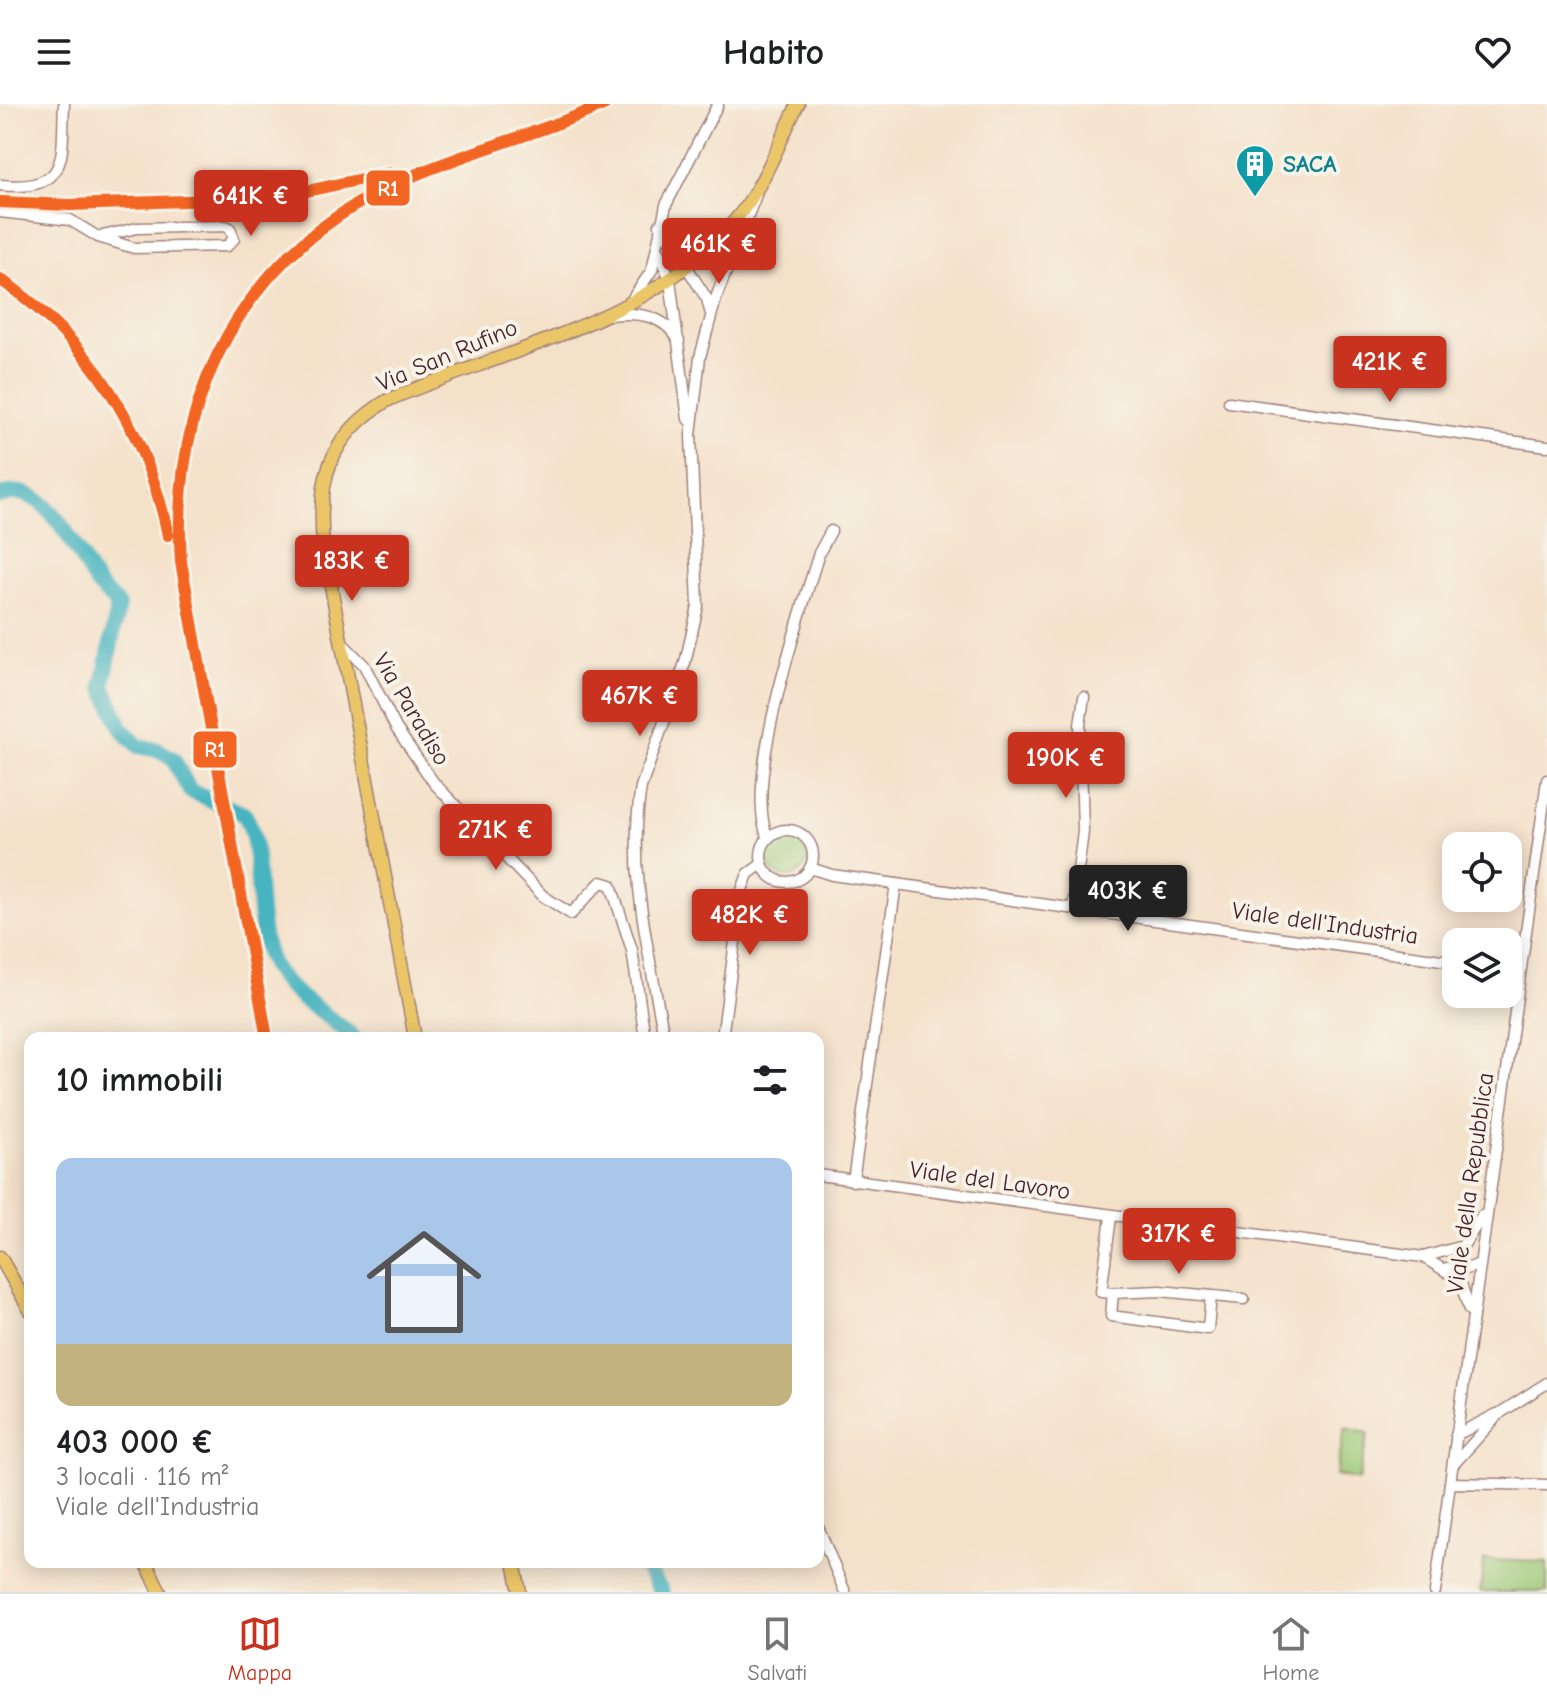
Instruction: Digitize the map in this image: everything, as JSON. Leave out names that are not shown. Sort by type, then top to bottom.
[{"type":"main road","name":"Via San Rufino","points":[[414,1032],[323,543],[321,504],[327,471],[343,439],[357,422],[388,400],[625,306],[686,269],[720,237],[757,189],[798,104]]},
{"type":"main road","points":[[0,1257],[24,1299]]},
{"type":"main road","points":[[149,1568],[160,1592]]},
{"type":"main road","points":[[515,1568],[520,1592]]},
{"type":"street","points":[[0,185],[33,184],[50,176],[61,165],[65,151],[64,104]]},
{"type":"street","points":[[663,1032],[639,899],[635,837],[641,787],[685,663],[698,606],[691,435],[681,344],[660,223],[718,104]]},
{"type":"street","points":[[691,435],[697,373],[710,318],[757,189]]},
{"type":"street","points":[[0,212],[70,220],[98,237],[125,247],[227,246],[234,239],[230,228],[225,226],[137,228],[98,237]]},
{"type":"street","points":[[661,238],[687,248],[720,237]]},
{"type":"street","points":[[661,238],[707,299],[710,318]]},
{"type":"street","points":[[625,306],[649,277],[661,238]]},
{"type":"street","points":[[603,315],[647,315],[672,330],[681,344]]},
{"type":"street","points":[[1229,402],[1547,446]]},
{"type":"street","points":[[768,838],[761,815],[773,703],[819,553],[831,531]]},
{"type":"street","name":"Via Paradiso","points":[[342,643],[364,665],[396,728],[434,783],[543,896],[571,914],[601,882],[611,885],[632,950],[644,1032]]},
{"type":"street","points":[[1073,908],[1083,832],[1080,725],[1084,697]]},
{"type":"street","name":"Viale della Repubblica","points":[[1522,956],[1547,780]]},
{"type":"street","points":[[784,830],[802,835],[812,850],[810,868],[797,880],[785,882],[774,878],[762,864],[762,848],[768,838],[784,830]]},
{"type":"street","points":[[723,1032],[742,890],[748,874],[762,864]]},
{"type":"street","name":"Viale dell'Industria","points":[[810,868],[832,875],[1442,960]]},
{"type":"street","points":[[853,1181],[896,884]]},
{"type":"street","name":"Viale della Repubblica","points":[[1435,1592],[1515,1008]]},
{"type":"street","name":"Viale del Lavoro","points":[[824,1176],[1423,1257]]},
{"type":"street","points":[[1423,1257],[1463,1246],[1474,1233],[1488,1204]]},
{"type":"street","points":[[1111,1217],[1101,1292],[1160,1291],[1244,1299]]},
{"type":"street","points":[[1451,1251],[1464,1253],[1480,1264]]},
{"type":"street","points":[[1423,1257],[1460,1280],[1467,1294],[1471,1324]]},
{"type":"street","points":[[1445,1268],[1461,1271],[1480,1264]]},
{"type":"street","points":[[1113,1293],[1111,1316],[1208,1329],[1211,1296]]},
{"type":"street","points":[[1456,1435],[1500,1413],[1547,1383]]},
{"type":"street","points":[[1461,1400],[1470,1412],[1482,1420]]},
{"type":"street","points":[[1452,1467],[1500,1413]]},
{"type":"street","points":[[1456,1435],[1467,1440],[1480,1434]]},
{"type":"street","points":[[1450,1483],[1547,1485]]},
{"type":"street","points":[[824,1541],[845,1592]]},
{"type":"green space","points":[[787,835],[802,841],[808,856],[802,871],[787,877],[772,871],[766,856],[772,841]]},
{"type":"green space","points":[[1345,1428],[1368,1433],[1359,1480],[1336,1475]]},
{"type":"green space","points":[[1484,1560],[1547,1562],[1547,1592],[1480,1592]]},
{"type":"waterway","points":[[0,496],[17,493],[32,497],[46,507],[70,538],[96,582],[118,606],[103,686],[122,729],[138,746],[158,750],[173,759],[190,791],[244,814],[255,846],[263,933],[275,970],[292,990],[347,1032]]},
{"type":"waterway","points":[[646,1568],[662,1592]]},
{"type":"transit line","name":"R1","points":[[266,1032],[181,562],[181,500],[188,442],[204,387],[227,336],[259,290],[298,248],[344,212],[424,171],[605,104]]},
{"type":"transit line","name":"R1","points":[[0,202],[70,205],[243,199],[298,193],[389,173]]},
{"type":"transit line","name":"R1","points":[[0,279],[61,330],[110,390],[145,459],[168,535]]},
{"type":"place","name":"SACA","points":[[1255,198]]}]
